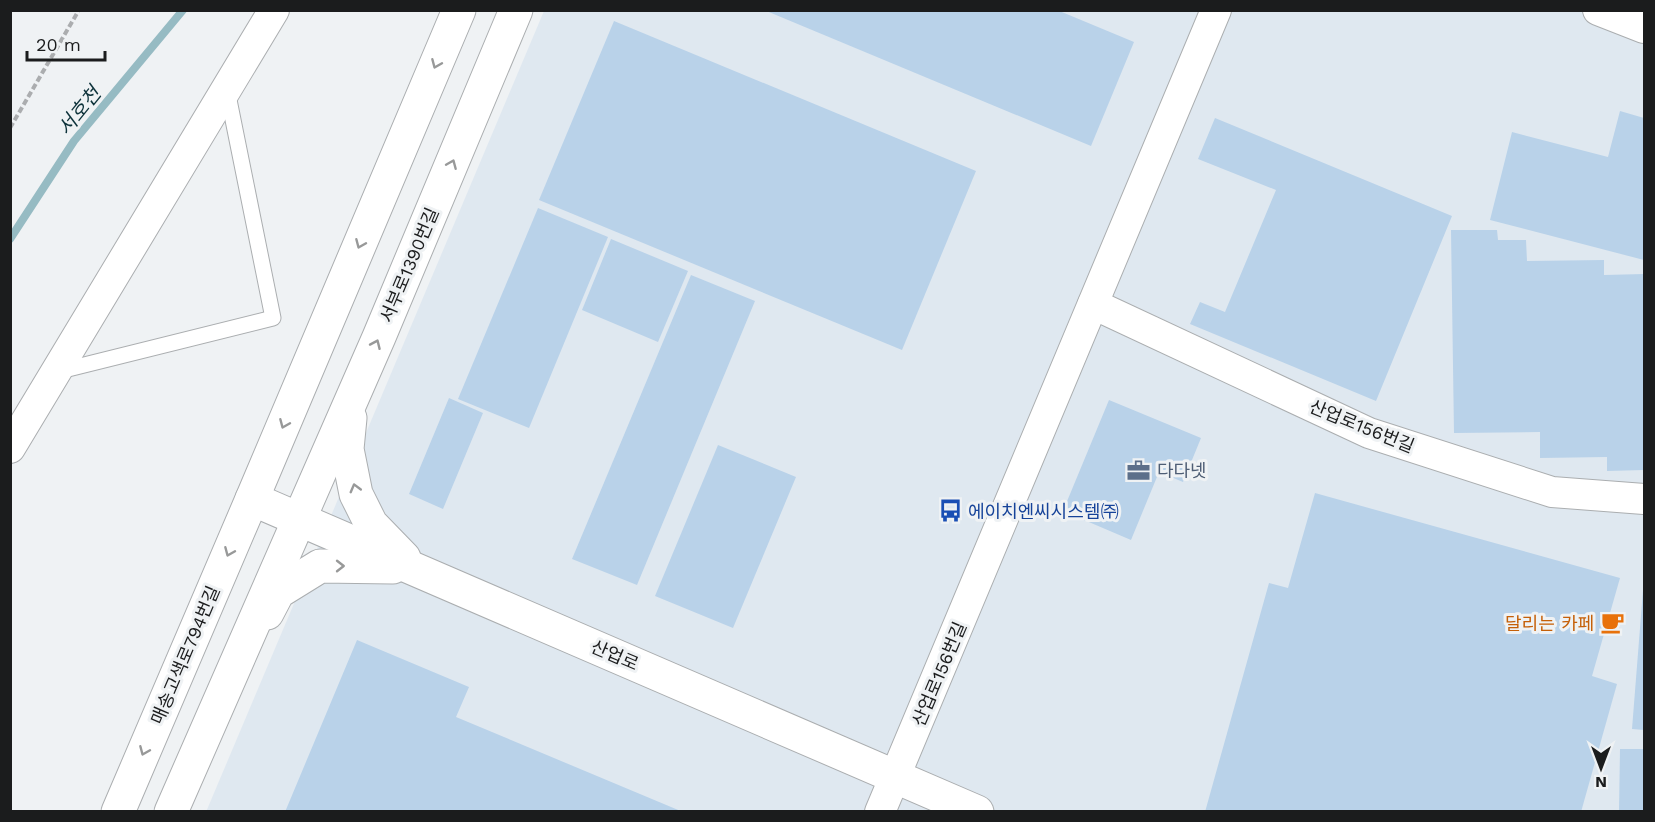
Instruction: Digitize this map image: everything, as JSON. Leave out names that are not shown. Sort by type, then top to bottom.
[{"type":"street","points":[[10,448],[274,10]]},
{"type":"street","points":[[252,499],[459,10]]},
{"type":"street","name":"서부로1390번길","points":[[298,519],[379,337],[516,10]]},
{"type":"street","name":"산업로156번길","points":[[880,812],[1216,10]]},
{"type":"street","points":[[1598,10],[1644,28]]},
{"type":"street","name":"산업로156번길","points":[[1093,304],[1370,433],[1552,492],[1644,499]]},
{"type":"street","points":[[352,397],[347,449],[356,494],[371,524],[413,568]]},
{"type":"street","name":"산업로","points":[[252,499],[977,812]]},
{"type":"street","name":"매송고색로794번길","points":[[118,812],[252,499]]},
{"type":"street","points":[[171,812],[298,519]]},
{"type":"street","points":[[222,693],[278,592],[320,566],[413,568]]},
{"type":"lane","points":[[56,372],[273,318],[227,88]]},
{"type":"path","points":[[10,128],[79,10]]},
{"type":"shaded area","points":[[544,11],[1644,11],[1644,811],[206,812]]},
{"type":"building","points":[[764,10],[1057,10],[1134,42],[1091,146]]},
{"type":"building","points":[[614,21],[976,171],[902,350],[539,200]]},
{"type":"building","points":[[1620,111],[1644,118],[1644,260],[1490,220],[1512,132],[1608,157]]},
{"type":"building","points":[[1215,118],[1452,216],[1376,401],[1190,324],[1200,302],[1225,312],[1276,190],[1198,159]]},
{"type":"building","points":[[538,208],[608,237],[529,428],[458,399]]},
{"type":"building","points":[[1451,230],[1497,230],[1498,240],[1526,240],[1527,261],[1604,260],[1604,275],[1644,274],[1644,470],[1607,471],[1607,457],[1540,458],[1540,432],[1454,433]]},
{"type":"building","points":[[611,239],[688,271],[658,342],[582,310]]},
{"type":"building","points":[[691,275],[755,301],[637,585],[572,559]]},
{"type":"building","points":[[449,398],[483,413],[443,509],[409,494]]},
{"type":"building","points":[[1109,400],[1201,438],[1183,482],[1159,472],[1131,540],[1063,511]]},
{"type":"building","points":[[718,445],[796,477],[733,628],[655,596]]},
{"type":"building","points":[[1315,493],[1620,578],[1592,676],[1617,684],[1581,812],[1205,812],[1269,583],[1288,588]]},
{"type":"building","points":[[1644,590],[1644,730],[1632,729]]},
{"type":"building","points":[[357,640],[469,687],[456,717],[683,812],[285,812]]},
{"type":"building","points":[[1620,749],[1644,749],[1644,812],[1619,812]]},
{"type":"waterway","name":"서호천","points":[[10,239],[74,141],[183,10]]},
{"type":"place","name":"다다넷","points":[[1139,470]]},
{"type":"place","name":"에이치엔씨시스템㈜","points":[[950,511]]},
{"type":"place","name":"달리는 카페","points":[[1612,623]]}]
